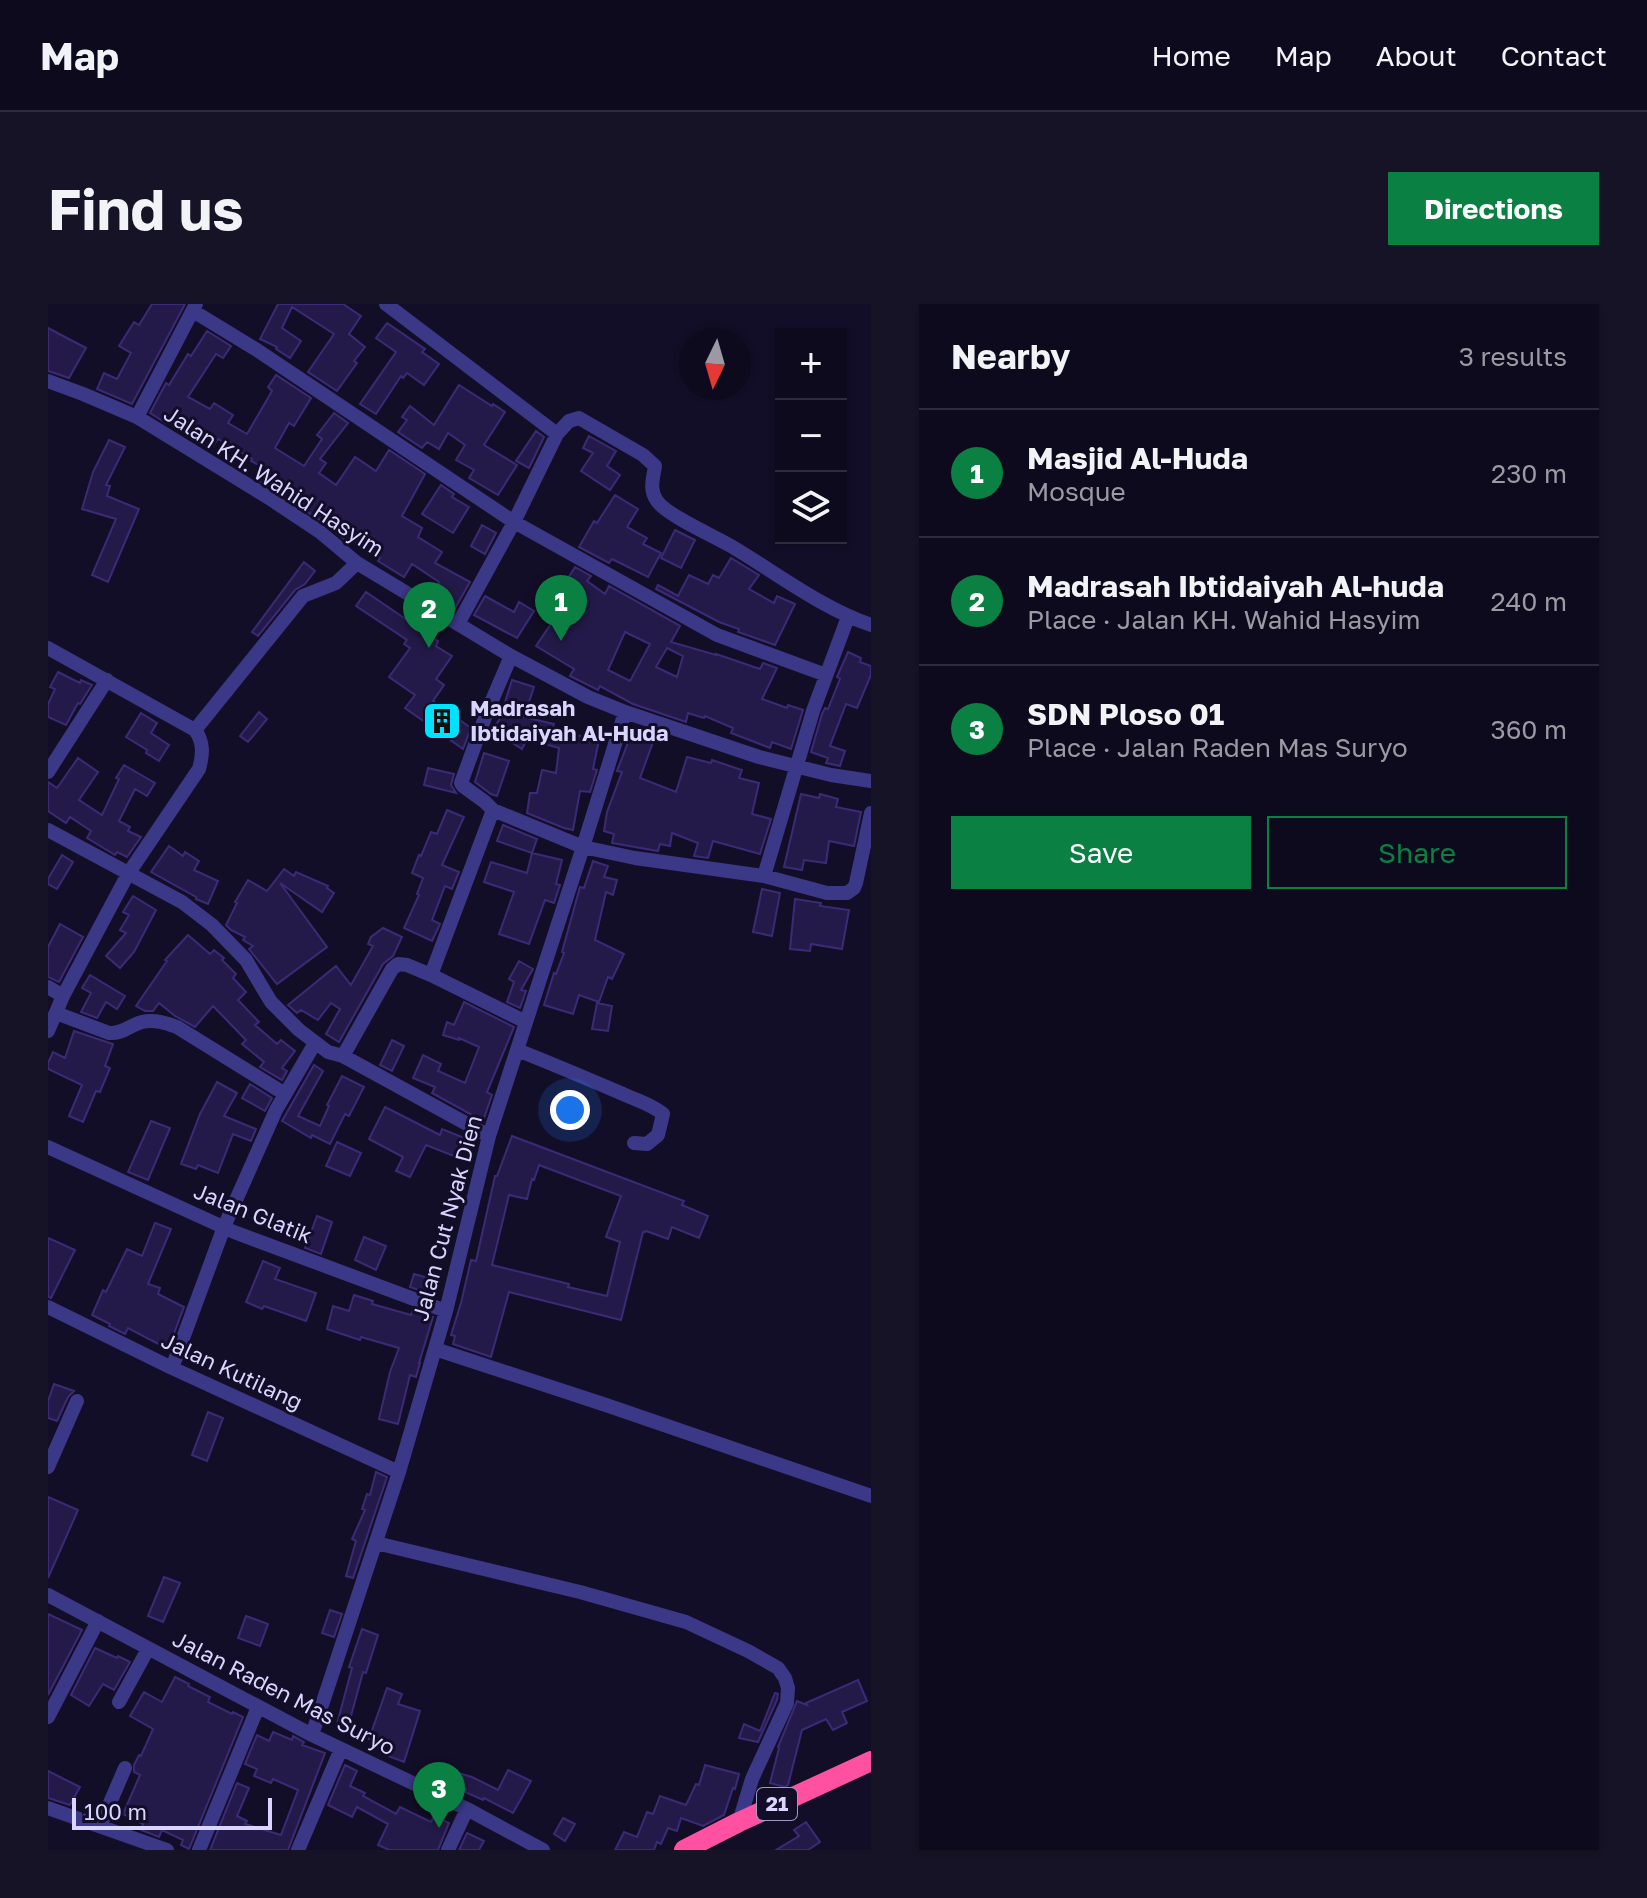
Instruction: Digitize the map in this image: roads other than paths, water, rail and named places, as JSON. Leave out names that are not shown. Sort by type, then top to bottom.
[{"type":"highway","name":"21","points":[[684,1850],[871,1761]]},
{"type":"street","points":[[386,304],[557,434]]},
{"type":"street","points":[[137,417],[195,307],[514,522],[717,635],[826,675]]},
{"type":"street","name":"Jalan KH. Wahid Hasyim","points":[[48,381],[137,417],[269,498],[320,532],[357,563],[511,656],[588,697],[759,757],[831,775],[871,781]]},
{"type":"street","points":[[458,624],[514,522],[557,434],[569,421],[579,418],[632,448],[655,466],[651,488],[658,503],[803,593],[848,617],[871,625]]},
{"type":"street","points":[[195,730],[303,596],[336,583],[357,563]]},
{"type":"street","points":[[764,876],[813,711],[848,617]]},
{"type":"street","points":[[48,648],[195,730],[201,738],[203,756],[199,769],[128,874],[63,996],[48,1031]]},
{"type":"street","points":[[511,656],[461,783],[493,810],[583,847],[635,858],[764,876],[841,894],[851,891],[856,883],[871,813]]},
{"type":"street","points":[[48,772],[107,680]]},
{"type":"street","name":"Jalan Cut Nyak Dien","points":[[312,1735],[399,1472],[446,1311],[489,1136],[625,712]]},
{"type":"street","points":[[431,975],[493,810]]},
{"type":"street","points":[[48,830],[182,902],[212,925],[246,960],[271,1002],[315,1043],[489,1136]]},
{"type":"street","points":[[343,1056],[392,969],[398,964],[431,975],[526,1022]]},
{"type":"street","points":[[48,987],[63,996]]},
{"type":"street","points":[[56,1013],[109,1033],[118,1033],[144,1021],[168,1024],[285,1094]]},
{"type":"street","points":[[172,1368],[224,1227],[276,1110],[315,1043]]},
{"type":"street","points":[[517,1050],[652,1105],[663,1114],[658,1135],[647,1144],[634,1143]]},
{"type":"street","name":"Jalan Glatik","points":[[48,1147],[224,1227],[446,1311]]},
{"type":"street","name":"Jalan Kutilang","points":[[48,1307],[172,1368],[399,1472]]},
{"type":"street","points":[[435,1349],[871,1496]]},
{"type":"street","points":[[48,1467],[77,1401]]},
{"type":"street","points":[[376,1543],[580,1592],[686,1622],[778,1668],[788,1688],[787,1703],[752,1779],[739,1822]]},
{"type":"street","name":"Jalan Raden Mas Suryo","points":[[48,1595],[312,1735],[467,1809],[543,1850]]},
{"type":"street","points":[[48,1717],[98,1621]]},
{"type":"street","points":[[119,1702],[148,1649]]},
{"type":"street","points":[[199,1850],[258,1707]]},
{"type":"street","points":[[298,1850],[341,1749]]},
{"type":"street","points":[[100,1826],[125,1768]]},
{"type":"street","points":[[48,1808],[167,1850]]},
{"type":"street","points":[[448,1850],[467,1809]]},
{"type":"place","name":"Masjid Al-Huda","points":[[561,641]]},
{"type":"place","name":"Madrasah Ibtidaiyah Al-huda","points":[[429,648]]},
{"type":"place","name":"Madrasah Ibtidaiyah Al-Huda","points":[[442,721]]},
{"type":"place","name":"SDN Ploso 01","points":[[439,1828]]}]
